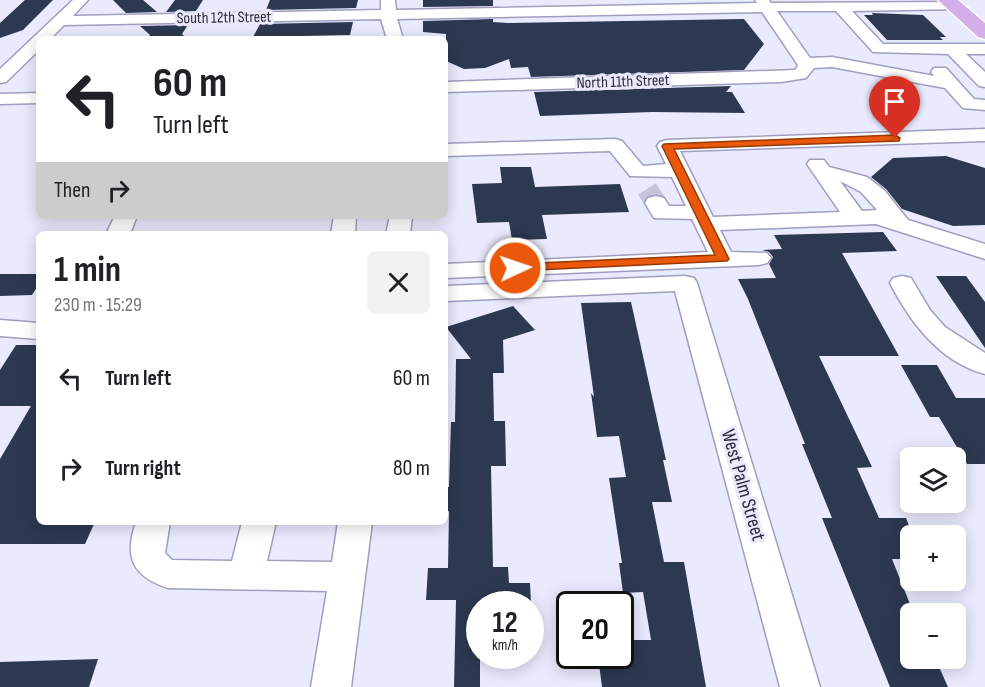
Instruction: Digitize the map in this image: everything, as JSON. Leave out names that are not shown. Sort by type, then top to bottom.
[{"type":"main road","points":[[950,3],[985,33]]},
{"type":"street","points":[[44,36],[81,0]]},
{"type":"street","points":[[222,18],[234,0]]},
{"type":"street","name":"South 12th Street","points":[[59,21],[222,18],[388,7],[764,4],[840,7],[950,3]]},
{"type":"street","points":[[764,4],[802,68]]},
{"type":"street","points":[[388,7],[394,36]]},
{"type":"street","points":[[840,7],[879,49]]},
{"type":"street","points":[[806,20],[853,20]]},
{"type":"street","points":[[0,78],[36,44]]},
{"type":"street","points":[[824,49],[985,49]]},
{"type":"street","points":[[918,49],[969,104],[985,105]]},
{"type":"street","points":[[952,49],[985,82]]},
{"type":"street","points":[[0,54],[26,53]]},
{"type":"street","name":"North 11th Street","points":[[448,87],[781,77],[802,68],[832,62],[951,84]]},
{"type":"street","points":[[0,99],[36,98]]},
{"type":"street","points":[[723,259],[667,146],[985,135]]},
{"type":"street","points":[[800,142],[856,218]]},
{"type":"street","points":[[448,150],[615,145],[662,213],[703,218],[879,218],[985,252]]},
{"type":"street","points":[[646,188],[679,170]]},
{"type":"street","points":[[823,172],[838,173],[862,182],[901,225]]},
{"type":"street","points":[[941,238],[985,236]]},
{"type":"street","points":[[448,271],[759,258]]},
{"type":"street","name":"West Palm Street","points":[[448,294],[685,283],[800,687]]},
{"type":"street","points":[[902,283],[928,328],[985,365]]},
{"type":"street","points":[[0,328],[36,331]]},
{"type":"street","points":[[246,577],[258,525]]},
{"type":"street","points":[[331,687],[356,525]]},
{"type":"street","points":[[150,532],[148,558],[156,569],[168,574],[347,577]]},
{"type":"building","points":[[25,0],[53,0],[23,30],[0,38],[0,23]]},
{"type":"building","points":[[113,0],[143,0],[157,12],[126,13]]},
{"type":"building","points":[[175,0],[203,0],[196,11],[166,12]]},
{"type":"building","points":[[270,0],[358,0],[356,8],[266,10]]},
{"type":"building","points":[[423,0],[493,0],[493,6],[423,7]]},
{"type":"building","points":[[872,13],[923,15],[946,37],[940,37],[943,40],[887,40],[864,15],[873,15]]},
{"type":"building","points":[[493,19],[493,22],[508,23],[744,19],[764,44],[744,70],[531,77],[528,67],[511,68],[509,59],[485,68],[464,69],[448,62],[448,36],[423,32],[423,21]]},
{"type":"building","points":[[353,22],[350,35],[254,36],[260,24]]},
{"type":"building","points":[[188,25],[182,34],[184,36],[149,36],[140,26]]},
{"type":"building","points":[[731,86],[726,92],[732,92],[745,113],[652,112],[540,116],[534,92]]},
{"type":"building","points":[[946,156],[985,168],[985,225],[953,226],[902,209],[886,189],[871,177],[893,158]]},
{"type":"building","points":[[500,167],[531,167],[535,187],[620,184],[629,212],[542,215],[547,239],[512,240],[509,222],[477,223],[472,184],[502,183]]},
{"type":"building","points":[[883,232],[897,251],[842,253],[899,356],[819,356],[872,467],[857,468],[879,518],[906,518],[909,525],[900,525],[900,559],[892,559],[900,579],[900,591],[905,591],[910,603],[900,603],[900,669],[940,669],[948,687],[890,687],[822,518],[832,518],[748,299],[738,279],[776,278],[769,264],[773,257],[769,252],[762,250],[782,249],[774,235]]},
{"type":"building","points":[[0,274],[36,274],[36,289],[32,295],[0,296]]},
{"type":"building","points":[[936,276],[966,276],[985,302],[985,348]]},
{"type":"building","points":[[631,302],[666,460],[663,460],[672,502],[652,502],[664,562],[684,562],[706,687],[602,687],[600,669],[634,669],[634,640],[651,640],[643,592],[623,591],[619,563],[622,563],[609,478],[626,477],[619,436],[597,437],[581,303]]},
{"type":"building","points":[[513,306],[535,330],[503,340],[504,373],[493,373],[494,421],[505,421],[506,466],[491,466],[493,567],[508,567],[509,583],[530,583],[530,591],[466,591],[466,669],[480,669],[480,687],[454,687],[456,600],[426,600],[428,568],[448,568],[448,487],[451,422],[455,422],[456,359],[471,359],[448,330],[448,326]]},
{"type":"building","points":[[16,345],[36,345],[36,525],[94,525],[85,544],[0,544],[0,459],[31,406],[0,406],[0,370]]},
{"type":"building","points":[[901,365],[937,365],[956,398],[985,398],[985,464],[967,464],[966,447],[957,447],[939,417],[930,417]]},
{"type":"building","points":[[98,659],[89,687],[0,687],[0,662]]},
{"type":"tunnel","points":[[647,189],[656,203]]},
{"type":"route","points":[[515,268],[723,259],[667,146],[895,138]]}]
